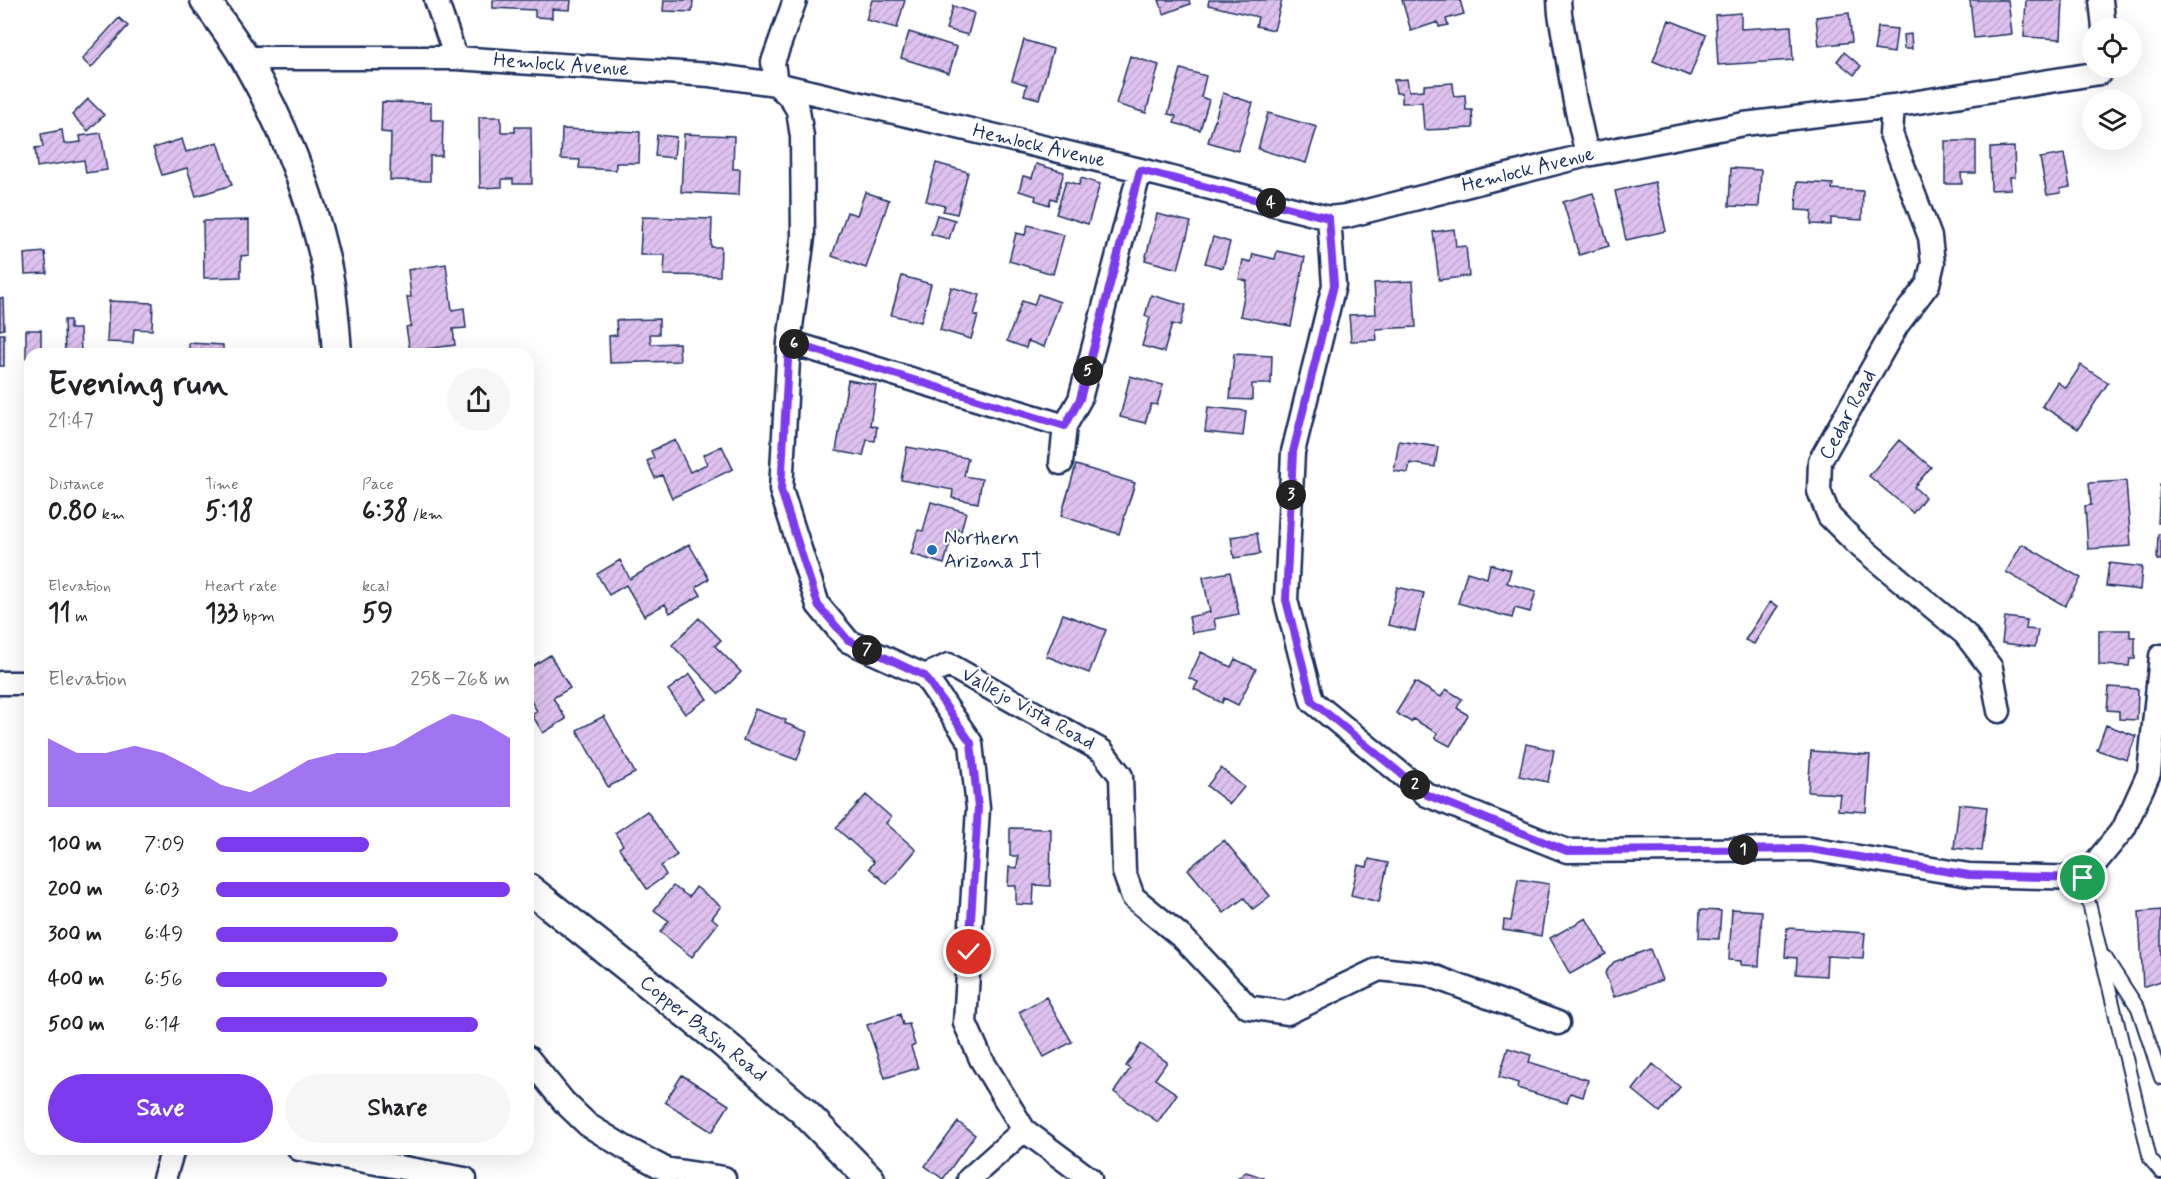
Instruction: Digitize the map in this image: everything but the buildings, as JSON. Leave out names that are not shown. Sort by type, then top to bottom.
[{"type":"street","points":[[205,0],[245,58],[275,115],[313,212],[325,256],[337,348]]},
{"type":"street","points":[[435,0],[456,58]]},
{"type":"street","points":[[795,0],[773,62],[776,84],[790,97],[798,110],[802,137],[802,237],[789,342],[781,490],[818,605],[848,640],[925,676],[971,743],[978,808],[965,1023],[981,1059],[1024,1130],[1090,1179]]},
{"type":"street","points":[[1559,0],[1575,102],[1587,155]]},
{"type":"street","points":[[2101,0],[2103,18]]},
{"type":"street","name":"Hemlock Avenue","points":[[245,58],[456,58],[710,75],[776,84],[1140,170],[1329,218],[1347,216],[1587,155],[1744,123],[1893,106],[2082,76]]},
{"type":"street","name":"Cedar Road","points":[[1893,106],[1891,134],[1930,237],[1933,263],[1928,284],[1897,325],[1820,461],[1819,491],[1829,516],[1856,543],[1965,634],[1991,668],[2000,711]]},
{"type":"street","points":[[1061,463],[1065,426],[1080,399],[1140,170]]},
{"type":"street","points":[[1329,218],[1334,285],[1293,452],[1286,600],[1312,701],[1427,795],[1567,851],[1810,849],[1969,875],[2083,878],[2124,828],[2150,773],[2161,656]]},
{"type":"street","points":[[789,342],[1065,426]]},
{"type":"street","name":"Vallejo Vista Road","points":[[925,676],[949,665],[1102,751],[1121,776],[1124,872],[1133,897],[1184,939],[1248,1007],[1287,1014],[1379,969],[1427,974],[1558,1023]]},
{"type":"street","points":[[0,684],[24,683]]},
{"type":"street","name":"Copper Basin Road","points":[[534,893],[722,1042],[802,1110],[870,1179]]},
{"type":"street","points":[[534,1065],[564,1102],[588,1125],[624,1147],[665,1169],[724,1178]]},
{"type":"street","points":[[969,1179],[1024,1130]]},
{"type":"street","points":[[164,1179],[171,1155]]},
{"type":"street","points":[[332,1155],[465,1179]]},
{"type":"lane","points":[[2083,878],[2150,1159],[2161,1172]]},
{"type":"lane","points":[[2099,948],[2138,1008],[2161,1077]]},
{"type":"place","name":"Northern Arizona IT","points":[[932,550]]},
{"type":"route","points":[[969,952],[978,808],[971,743],[925,676],[848,640],[818,605],[781,490],[789,342],[1065,426],[1080,399],[1140,170],[1329,218],[1334,285],[1293,452],[1286,600],[1312,701],[1427,795],[1567,851],[1810,849],[1969,875],[2083,878]]}]
